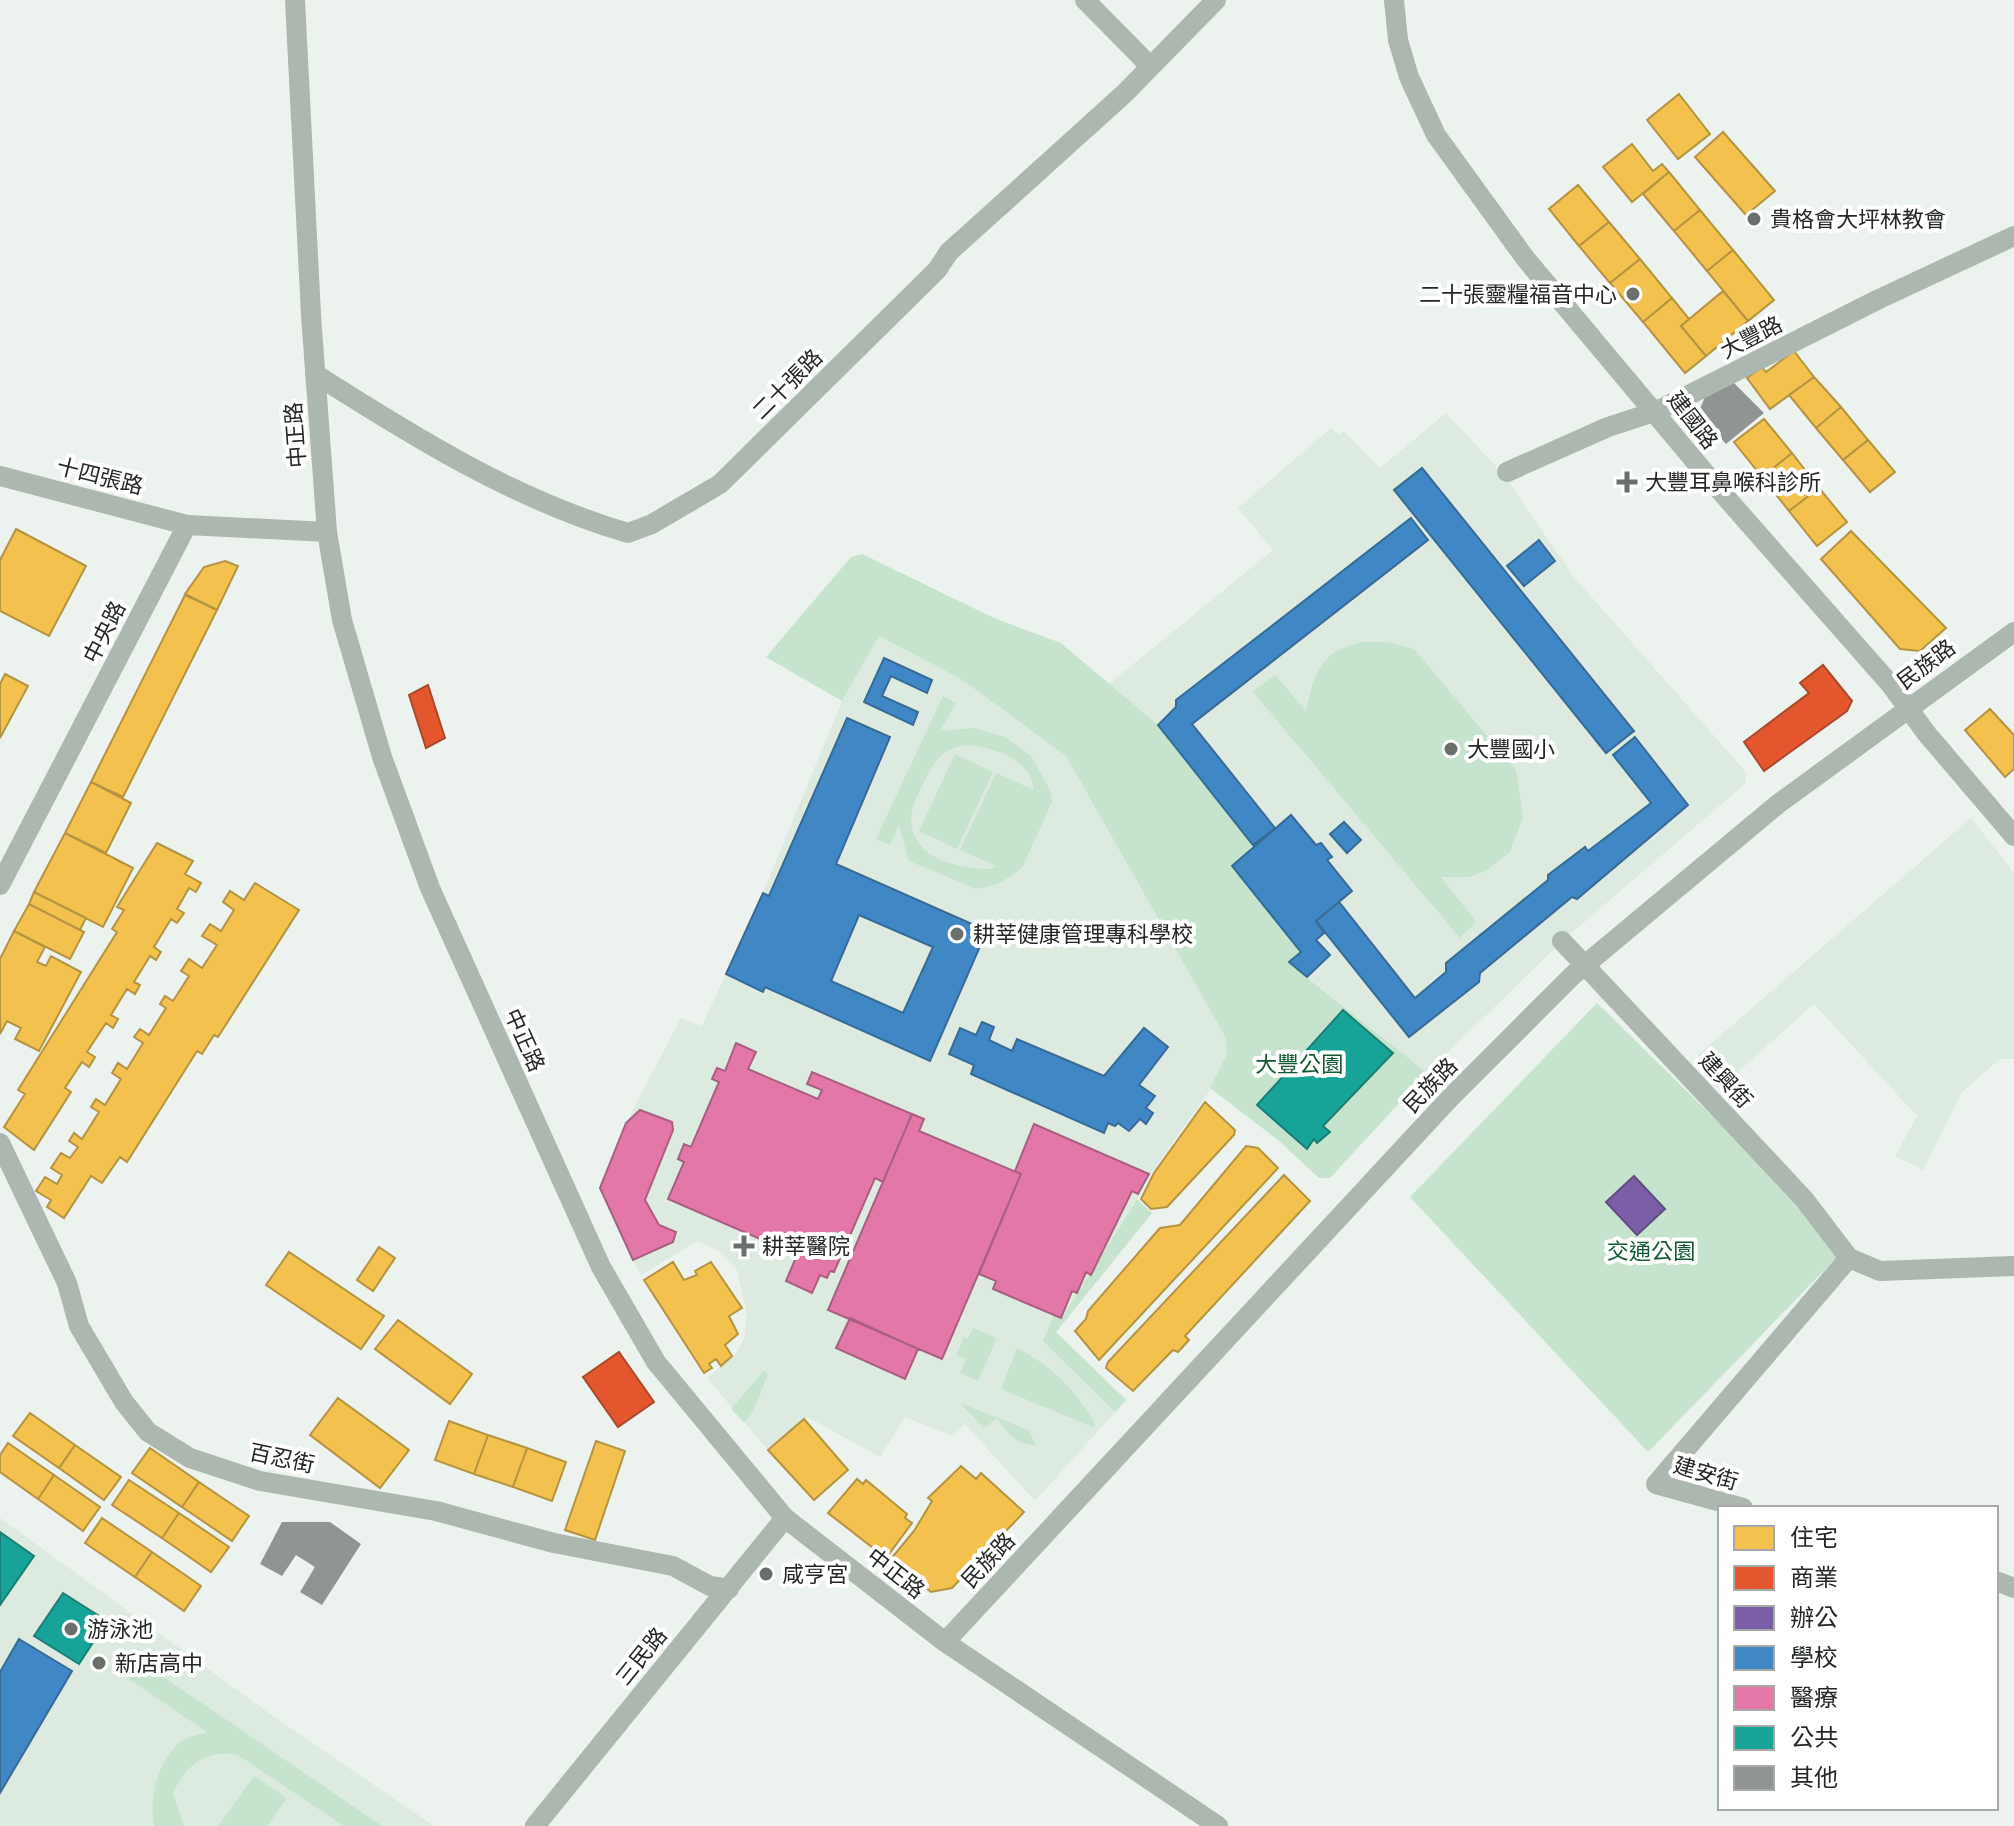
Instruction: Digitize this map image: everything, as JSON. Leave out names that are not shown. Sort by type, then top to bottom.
[{"type":"street","name":"中正路","points":[[295,0],[315,374],[327,532],[342,620],[406,824],[430,888],[601,1267],[656,1362],[785,1518],[945,1642],[1218,1826]]},
{"type":"street","points":[[1085,0],[1150,66]]},
{"type":"street","name":"二十張路","points":[[315,374],[396,426],[532,500],[628,533],[652,524],[720,484],[937,270],[949,252],[980,221],[1150,66],[1216,0]]},
{"type":"street","name":"建國路","points":[[1394,0],[1398,40],[1409,77],[1436,135],[1525,258],[1657,411],[1736,509],[1909,707],[1927,734],[2014,836]]},
{"type":"street","name":"大豐路","points":[[1507,472],[1608,427],[1657,411],[1877,300],[2014,236]]},
{"type":"street","name":"十四張路","points":[[0,476],[187,525]]},
{"type":"street","points":[[187,525],[327,532]]},
{"type":"street","name":"中央路","points":[[0,885],[187,525]]},
{"type":"street","name":"民族路","points":[[945,1642],[1450,1098],[1586,963],[1778,804],[2014,632]]},
{"type":"street","name":"建興街","points":[[1562,941],[1586,963],[1804,1199],[1849,1258]]},
{"type":"street","name":"百忍街","points":[[0,1143],[67,1283],[79,1326],[124,1402],[148,1432],[190,1458],[260,1481],[436,1511],[554,1543],[673,1566],[710,1586],[729,1589]]},
{"type":"street","points":[[1849,1258],[1880,1271],[2014,1266]]},
{"type":"street","name":"建安街","points":[[1736,1506],[1656,1484],[1849,1258]]},
{"type":"street","name":"三民路","points":[[535,1826],[785,1518]]},
{"type":"shaded area","name":"大豐國小","points":[[1446,413],[1504,475],[1574,577],[1746,772],[1745,784],[1562,941],[1427,1073],[1289,962],[1301,951],[1232,866],[1253,846],[1158,725],[1109,684],[1273,550],[1238,508],[1331,428],[1339,435],[1344,431],[1380,468]]},
{"type":"shaded area","name":"耕莘健康管理專科學校","points":[[879,636],[961,679],[1066,756],[1226,1038],[1227,1054],[1208,1093],[1152,1172],[1138,1199],[1152,1213],[1056,1332],[1126,1400],[1035,1501],[965,1424],[953,1436],[905,1417],[880,1457],[807,1417],[768,1450],[707,1378],[736,1354],[744,1338],[747,1313],[737,1270],[717,1250],[698,1241],[641,1275],[633,1260],[672,1242],[676,1232],[659,1225],[645,1200],[673,1130],[672,1122],[640,1110],[626,1123],[681,1018],[702,1026],[763,893],[842,701]],"holes":[[[737,1044],[756,1052],[748,1069],[818,1099],[822,1090],[807,1083],[813,1072],[924,1119],[919,1131],[1015,1171],[1034,1124],[1149,1174],[1138,1194],[1132,1191],[1102,1253],[1099,1252],[1086,1272],[1077,1293],[1072,1291],[1061,1317],[979,1274],[941,1359],[850,1318],[883,1182],[875,1178],[834,1272],[830,1271],[827,1278],[820,1275],[812,1292],[786,1281],[797,1255],[668,1199],[719,1082],[712,1079],[717,1068],[725,1071]]]},
{"type":"shaded area","points":[[1971,818],[2014,873],[2014,1059],[2000,1059],[1962,1092],[1923,1170],[1895,1156],[1917,1116],[1814,1004],[1722,1086],[1698,1055]]},
{"type":"shaded area","name":"新店高中","points":[[0,1518],[273,1716],[434,1826],[0,1826]]},
{"type":"green space","name":"大豐公園","points":[[862,554],[994,618],[1061,643],[1158,725],[1253,845],[1232,867],[1301,952],[1289,963],[1427,1073],[1330,1178],[1319,1178],[1279,1141],[1210,1088],[1227,1054],[1226,1038],[1066,756],[961,679],[879,636],[842,701],[766,657],[851,557]]},
{"type":"green space","points":[[1363,642],[1387,642],[1414,649],[1516,770],[1523,817],[1510,852],[1487,870],[1469,877],[1441,877],[1476,922],[1460,938],[1253,692],[1275,675],[1306,711],[1321,665],[1337,651]]},
{"type":"green space","points":[[943,696],[956,703],[940,731],[973,728],[1005,737],[1031,756],[1050,790],[1052,802],[1022,868],[1000,883],[977,889],[909,861],[899,825],[890,845],[876,839]],"holes":[[[960,746],[1000,752],[1019,763],[1026,770],[1034,790],[996,773],[960,850],[996,866],[990,869],[953,864],[930,854],[914,836],[911,823],[915,802],[936,761]]]},
{"type":"green space","points":[[955,754],[993,772],[957,849],[919,831]]},
{"type":"green space","name":"交通公園","points":[[1597,1003],[1812,1214],[1840,1254],[1648,1452],[1410,1197]]},
{"type":"green space","points":[[1137,1200],[1152,1213],[1056,1332],[1126,1400],[1115,1412],[1043,1341],[1054,1315],[1062,1318]]},
{"type":"green space","points":[[973,1328],[997,1338],[978,1381],[960,1373],[966,1359],[956,1355],[964,1337],[968,1339]]},
{"type":"green space","points":[[1017,1348],[1062,1380],[1088,1412],[1095,1424],[1093,1427],[1001,1389]]},
{"type":"green space","points":[[764,1371],[768,1374],[752,1413],[744,1422],[731,1409]]},
{"type":"green space","points":[[960,1403],[1028,1430],[1036,1445],[1017,1440],[997,1418],[984,1428]]},
{"type":"green space","points":[[140,1661],[382,1826],[344,1826],[238,1755],[216,1754],[191,1767],[173,1793],[184,1826],[154,1826],[156,1782],[165,1761],[181,1742],[207,1732],[129,1679]]},
{"type":"green space","points":[[254,1776],[287,1798],[267,1826],[218,1826]]},
{"type":"building: 住宅","points":[[1679,94],[1710,134],[1678,159],[1647,120]]},
{"type":"building: 住宅","points":[[1723,132],[1775,191],[1746,215],[1695,157]]},
{"type":"building: 住宅","points":[[1632,144],[1653,171],[1662,164],[1669,172],[1632,202],[1603,167]]},
{"type":"building: 住宅","points":[[1669,172],[1700,210],[1674,231],[1643,194]]},
{"type":"building: 住宅","points":[[1578,185],[1609,222],[1579,246],[1549,209]]},
{"type":"building: 住宅","points":[[1700,210],[1733,250],[1707,271],[1674,231]]},
{"type":"building: 住宅","points":[[1609,222],[1640,259],[1610,283],[1579,246]]},
{"type":"building: 住宅","points":[[1733,250],[1774,300],[1748,321],[1707,271]]},
{"type":"building: 住宅","points":[[1640,259],[1672,298],[1643,322],[1610,283]]},
{"type":"building: 住宅","points":[[1723,291],[1748,321],[1706,356],[1681,326]]},
{"type":"building: 住宅","points":[[1672,298],[1689,319],[1681,326],[1706,356],[1685,373],[1643,322]]},
{"type":"building: 住宅","points":[[1794,351],[1814,377],[1770,409],[1747,378],[1762,367],[1766,372]]},
{"type":"building: 住宅","points":[[1814,377],[1841,407],[1816,428],[1789,395]]},
{"type":"building: 住宅","points":[[1841,407],[1868,440],[1843,460],[1816,428]]},
{"type":"building: 住宅","points":[[1764,419],[1792,453],[1762,477],[1734,442]]},
{"type":"building: 住宅","points":[[1868,440],[1895,472],[1870,492],[1843,460]]},
{"type":"building: 住宅","points":[[1792,453],[1819,488],[1789,511],[1762,477]]},
{"type":"building: 住宅","points":[[1819,488],[1847,522],[1817,546],[1789,511]]},
{"type":"building: 住宅","points":[[16,529],[86,566],[49,636],[0,611],[0,560]]},
{"type":"building: 住宅","points":[[1851,531],[1946,628],[1920,651],[1900,649],[1821,559]]},
{"type":"building: 住宅","points":[[225,561],[238,566],[217,610],[185,594],[204,567]]},
{"type":"building: 住宅","points":[[185,595],[217,610],[123,797],[91,782]]},
{"type":"building: 住宅","points":[[5,674],[28,686],[0,738],[0,684]]},
{"type":"building: 住宅","points":[[1990,709],[2014,735],[2014,769],[2005,777],[1965,730]]},
{"type":"building: 住宅","points":[[91,782],[131,803],[106,853],[65,833]]},
{"type":"building: 住宅","points":[[65,833],[133,868],[103,927],[34,892]]},
{"type":"building: 住宅","points":[[157,843],[193,861],[185,874],[201,883],[196,892],[189,888],[177,909],[184,913],[177,923],[171,919],[154,947],[161,952],[156,960],[150,956],[134,982],[140,985],[135,994],[127,989],[111,1015],[118,1019],[113,1028],[106,1023],[87,1052],[95,1057],[89,1067],[82,1062],[65,1088],[71,1092],[34,1150],[4,1127],[25,1094],[18,1090],[117,932],[112,929],[124,910],[117,907]]},
{"type":"building: 住宅","points":[[255,883],[299,910],[218,1037],[214,1035],[202,1054],[197,1051],[127,1162],[120,1157],[102,1183],[91,1176],[64,1218],[47,1207],[51,1200],[36,1191],[45,1177],[57,1184],[62,1175],[51,1168],[61,1153],[70,1158],[78,1147],[69,1141],[74,1133],[82,1139],[99,1112],[91,1107],[96,1099],[105,1105],[121,1079],[112,1073],[118,1063],[127,1069],[143,1043],[134,1037],[140,1029],[149,1035],[166,1008],[160,1004],[165,996],[173,1001],[189,976],[181,971],[189,959],[202,968],[217,945],[202,936],[210,924],[221,931],[234,910],[223,902],[230,891],[244,900]]},
{"type":"building: 住宅","points":[[34,892],[86,918],[80,930],[29,904]]},
{"type":"building: 住宅","points":[[29,904],[84,932],[70,959],[14,931]]},
{"type":"building: 住宅","points":[[14,931],[45,947],[37,962],[46,966],[51,956],[81,972],[39,1051],[15,1039],[21,1028],[7,1021],[0,1034],[0,959]]},
{"type":"building: 住宅","points":[[1205,1102],[1235,1130],[1234,1135],[1167,1207],[1151,1209],[1141,1199],[1154,1173]]},
{"type":"building: 住宅","points":[[1246,1146],[1258,1148],[1278,1168],[1099,1360],[1075,1331],[1086,1319],[1088,1311],[1160,1228],[1180,1225]]},
{"type":"building: 住宅","points":[[1284,1175],[1310,1201],[1185,1336],[1189,1340],[1178,1352],[1173,1350],[1133,1391],[1106,1368],[1108,1362]]},
{"type":"building: 住宅","points":[[379,1247],[395,1258],[373,1291],[357,1280]]},
{"type":"building: 住宅","points":[[289,1252],[384,1316],[361,1349],[266,1285]]},
{"type":"building: 住宅","points":[[673,1262],[684,1280],[697,1275],[695,1271],[711,1262],[742,1308],[729,1316],[738,1334],[725,1345],[732,1356],[721,1366],[716,1359],[709,1364],[712,1368],[704,1373],[644,1280]]},
{"type":"building: 住宅","points":[[398,1320],[472,1374],[450,1404],[375,1349]]},
{"type":"building: 住宅","points":[[338,1398],[409,1450],[380,1488],[310,1435]]},
{"type":"building: 住宅","points":[[30,1413],[75,1445],[59,1468],[13,1436]]},
{"type":"building: 住宅","points":[[804,1419],[848,1470],[814,1500],[768,1450]]},
{"type":"building: 住宅","points":[[449,1421],[488,1435],[474,1474],[435,1460]]},
{"type":"building: 住宅","points":[[488,1435],[527,1448],[513,1487],[474,1474]]},
{"type":"building: 住宅","points":[[596,1441],[625,1451],[595,1540],[565,1530]]},
{"type":"building: 住宅","points":[[8,1443],[54,1475],[38,1499],[0,1472],[0,1455]]},
{"type":"building: 住宅","points":[[75,1445],[121,1477],[104,1500],[59,1468]]},
{"type":"building: 住宅","points":[[150,1448],[199,1482],[182,1507],[132,1473]]},
{"type":"building: 住宅","points":[[527,1448],[566,1462],[552,1501],[513,1487]]},
{"type":"building: 住宅","points":[[961,1466],[976,1479],[981,1473],[1024,1512],[952,1588],[931,1592],[890,1560],[914,1531],[932,1501],[928,1498]]},
{"type":"building: 住宅","points":[[54,1475],[100,1507],[83,1531],[38,1499]]},
{"type":"building: 住宅","points":[[857,1479],[863,1484],[866,1480],[907,1514],[905,1518],[912,1523],[886,1558],[828,1513]]},
{"type":"building: 住宅","points":[[129,1480],[179,1513],[162,1538],[112,1505]]},
{"type":"building: 住宅","points":[[199,1482],[249,1516],[232,1541],[182,1507]]},
{"type":"building: 住宅","points":[[179,1513],[229,1547],[211,1572],[162,1538]]},
{"type":"building: 住宅","points":[[102,1518],[152,1552],[135,1577],[85,1543]]},
{"type":"building: 住宅","points":[[152,1552],[201,1586],[184,1611],[135,1577]]},
{"type":"building: 商業","points":[[1823,665],[1852,701],[1847,711],[1764,771],[1744,742],[1809,693],[1800,683]]},
{"type":"building: 商業","points":[[428,685],[445,738],[426,748],[409,695]]},
{"type":"building: 商業","points":[[619,1352],[654,1402],[618,1427],[583,1377]]},
{"type":"building: 辦公","points":[[1634,1176],[1665,1209],[1637,1235],[1606,1202]]},
{"type":"building: 學校","points":[[1422,468],[1634,731],[1606,753],[1394,490]]},
{"type":"building: 學校","points":[[1411,518],[1428,540],[1192,724],[1275,828],[1253,845],[1158,725],[1176,707],[1176,700]]},
{"type":"building: 學校","points":[[1539,540],[1555,561],[1524,586],[1507,566]]},
{"type":"building: 學校","points":[[884,658],[932,680],[927,693],[891,676],[882,696],[918,712],[913,725],[864,702]]},
{"type":"building: 學校","points":[[847,718],[890,737],[836,864],[981,928],[978,933],[985,935],[930,1061],[765,987],[763,992],[726,974],[763,893],[769,896]],"holes":[[[859,915],[933,947],[903,1013],[831,981]]]},
{"type":"building: 學校","points":[[1635,737],[1688,805],[1577,899],[1572,897],[1480,973],[1479,982],[1409,1037],[1316,921],[1339,902],[1415,998],[1446,972],[1446,963],[1548,880],[1548,875],[1585,847],[1588,851],[1651,803],[1613,755]]},
{"type":"building: 學校","points":[[1291,815],[1316,845],[1321,843],[1332,857],[1327,860],[1352,891],[1316,921],[1324,933],[1316,940],[1330,955],[1307,977],[1289,962],[1301,952],[1232,866]]},
{"type":"building: 學校","points":[[1344,822],[1361,840],[1347,853],[1330,834]]},
{"type":"building: 學校","points":[[982,1022],[994,1027],[989,1040],[1012,1051],[1017,1039],[1104,1076],[1144,1028],[1168,1047],[1139,1085],[1155,1096],[1146,1108],[1153,1113],[1146,1124],[1140,1119],[1129,1131],[1118,1123],[1115,1126],[1108,1123],[1104,1133],[971,1074],[974,1065],[949,1054],[960,1028],[976,1035]]},
{"type":"building: 學校","points":[[19,1639],[72,1671],[0,1793],[0,1672]]},
{"type":"building: 醫療","points":[[736,1043],[756,1052],[748,1069],[818,1099],[822,1090],[807,1084],[812,1072],[912,1114],[883,1182],[875,1178],[834,1272],[830,1271],[827,1278],[820,1275],[812,1293],[786,1281],[797,1255],[668,1199],[684,1162],[678,1159],[684,1144],[691,1147],[719,1082],[712,1079],[717,1068],[725,1071]]},
{"type":"building: 醫療","points":[[640,1110],[672,1122],[673,1130],[645,1200],[659,1225],[676,1232],[673,1242],[633,1260],[600,1188],[626,1123]]},
{"type":"building: 醫療","points":[[912,1114],[924,1119],[919,1131],[1021,1174],[942,1359],[828,1310]]},
{"type":"building: 醫療","points":[[1034,1124],[1149,1174],[1138,1194],[1132,1191],[1091,1275],[1086,1272],[1077,1293],[1072,1291],[1061,1318],[993,1289],[996,1281],[979,1274],[1021,1174],[1015,1171]]},
{"type":"building: 醫療","points":[[850,1318],[918,1349],[905,1379],[836,1348]]},
{"type":"building: 公共","points":[[1343,1010],[1393,1053],[1323,1126],[1330,1132],[1317,1143],[1314,1139],[1307,1149],[1257,1105]]},
{"type":"building: 公共","points":[[0,1532],[34,1556],[0,1605]]},
{"type":"building: 公共","name":"游泳池","points":[[63,1593],[107,1621],[79,1664],[34,1636]]},
{"type":"building: 其他","points":[[1733,382],[1764,413],[1726,444],[1698,413],[1705,397]]},
{"type":"building: 其他","points":[[282,1522],[330,1522],[361,1544],[322,1605],[300,1592],[315,1567],[296,1555],[282,1576],[260,1564]]},
{"type":"place","name":"貴格會大坪林教會","points":[[1754,219]]},
{"type":"place","name":"二十張靈糧福音中心","points":[[1633,294]]},
{"type":"place","name":"大豐耳鼻喉科診所","points":[[1627,482]]},
{"type":"place","name":"大豐國小","points":[[1451,749]]},
{"type":"place","name":"耕莘健康管理專科學校","points":[[957,934]]},
{"type":"place","name":"耕莘醫院","points":[[744,1246]]},
{"type":"place","name":"咸亨宮","points":[[766,1574]]},
{"type":"place","name":"游泳池","points":[[71,1629]]},
{"type":"place","name":"新店高中","points":[[99,1663]]}]
